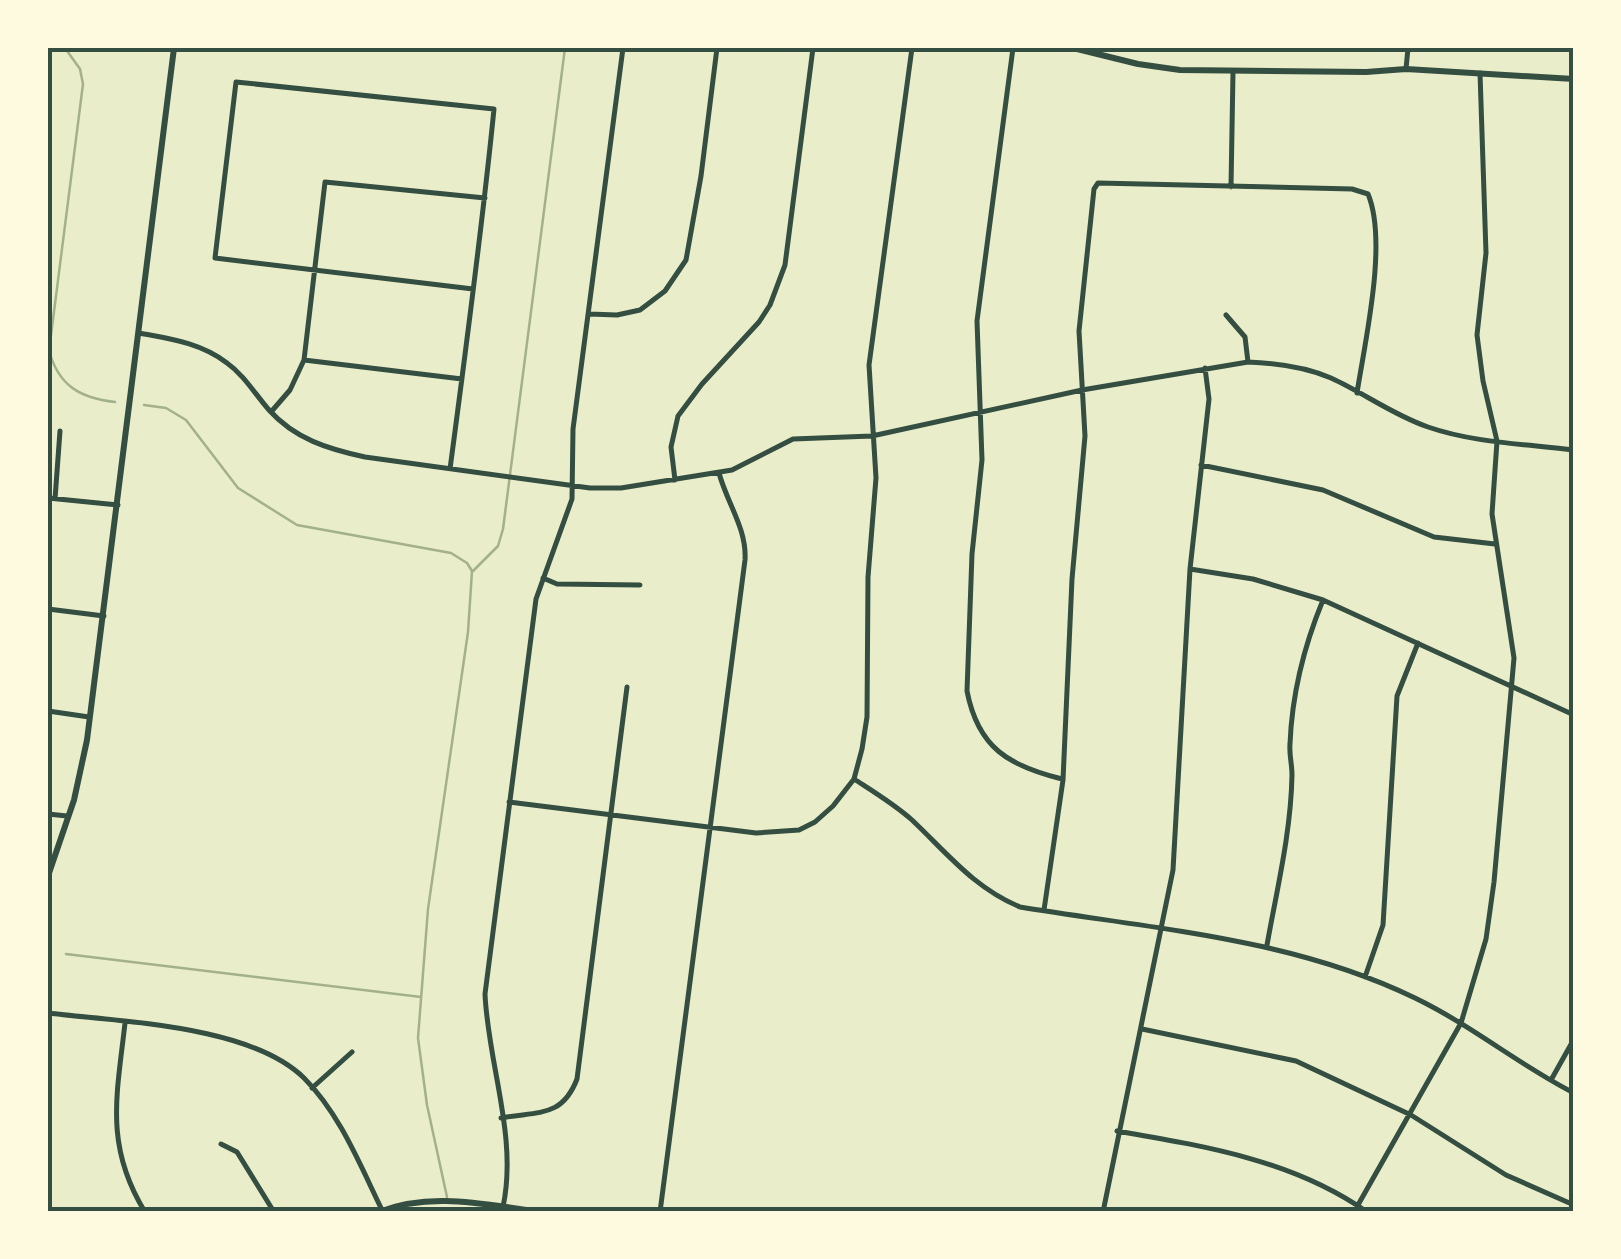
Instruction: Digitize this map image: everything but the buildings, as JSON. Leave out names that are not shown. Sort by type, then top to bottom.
[{"type":"street","points":[[48,876],[74,800],[90,717],[174,48]]},
{"type":"street","points":[[503,1207],[509,1165],[486,1025],[485,994],[533,618],[543,578],[568,515],[574,429],[623,48]]},
{"type":"street","points":[[590,314],[617,315],[640,310],[664,291],[686,260],[717,48]]},
{"type":"street","points":[[675,481],[670,447],[678,416],[758,322],[770,305],[785,265],[813,48]]},
{"type":"street","points":[[510,802],[756,833],[799,830],[814,822],[833,806],[854,779],[867,717],[868,578],[876,478],[869,365],[912,48]]},
{"type":"street","points":[[1013,48],[977,321],[982,460],[972,554],[967,692],[971,713],[993,748],[1016,764],[1063,780]]},
{"type":"street","points":[[1074,48],[1138,64],[1233,72],[1406,70],[1574,79]]},
{"type":"street","points":[[1406,70],[1408,48]]},
{"type":"street","points":[[1231,188],[1233,72]]},
{"type":"street","points":[[1356,1208],[1461,1023],[1486,939],[1514,658],[1492,514],[1497,441],[1477,336],[1486,253],[1480,73]]},
{"type":"street","points":[[450,469],[474,289],[494,108],[236,82],[214,258],[474,289]]},
{"type":"street","points":[[271,412],[290,390],[304,360],[325,182],[485,198]]},
{"type":"street","points":[[1044,910],[1063,780],[1072,579],[1084,436],[1078,331],[1094,190],[1098,183],[1361,190],[1368,194],[1376,226],[1368,324],[1357,393]]},
{"type":"street","points":[[1226,315],[1245,337],[1248,362]]},
{"type":"street","points":[[139,333],[204,348],[229,364],[271,412],[305,438],[331,450],[608,489],[719,473],[792,439],[872,436],[1082,390],[1248,362],[1329,377],[1429,427],[1497,441],[1574,450]]},
{"type":"street","points":[[304,360],[462,379]]},
{"type":"street","points":[[1102,1212],[1163,928],[1178,826],[1190,569],[1209,399],[1205,368]]},
{"type":"street","points":[[60,432],[52,498],[118,506]]},
{"type":"street","points":[[1201,465],[1323,490],[1434,537],[1496,544]]},
{"type":"street","points":[[660,1212],[746,539],[719,473]]},
{"type":"street","points":[[1190,569],[1253,579],[1323,600],[1574,715]]},
{"type":"street","points":[[543,578],[557,584],[640,584]]},
{"type":"street","points":[[1266,946],[1284,856],[1292,774],[1293,699],[1311,629],[1323,600]]},
{"type":"street","points":[[48,610],[104,616]]},
{"type":"street","points":[[1364,978],[1377,947],[1385,906],[1397,696],[1418,643]]},
{"type":"street","points":[[501,1118],[557,1108],[566,1102],[577,1079],[626,687]]},
{"type":"street","points":[[48,712],[90,717]]},
{"type":"street","points":[[854,779],[899,808],[989,893],[1020,906],[1266,946],[1364,978],[1413,997],[1461,1023],[1574,1093]]},
{"type":"street","points":[[48,814],[67,816]]},
{"type":"street","points":[[48,1013],[214,1035],[270,1054],[301,1076],[336,1119],[380,1211],[419,1202],[454,1200],[541,1212]]},
{"type":"street","points":[[125,1023],[115,1108],[116,1139],[131,1189],[145,1212]]},
{"type":"street","points":[[1142,1029],[1296,1062],[1411,1115],[1506,1175],[1574,1204]]},
{"type":"street","points":[[1550,1081],[1574,1038]]},
{"type":"street","points":[[312,1088],[352,1052]]},
{"type":"street","points":[[1117,1130],[1252,1158],[1302,1176],[1367,1212]]},
{"type":"street","points":[[221,1144],[237,1152],[274,1212]]},
{"type":"street","points":[[419,1202],[422,1212]]},
{"type":"waterway","points":[[65,48],[80,69],[83,84],[49,351],[59,373],[73,388],[115,402]]},
{"type":"waterway","points":[[473,571],[498,546],[503,529],[565,48]]},
{"type":"waterway","points":[[144,405],[166,408],[186,420],[238,488],[297,525],[451,553],[472,571],[468,632],[428,909],[418,1038],[427,1105],[447,1197]]},
{"type":"waterway","points":[[66,954],[421,997]]}]
